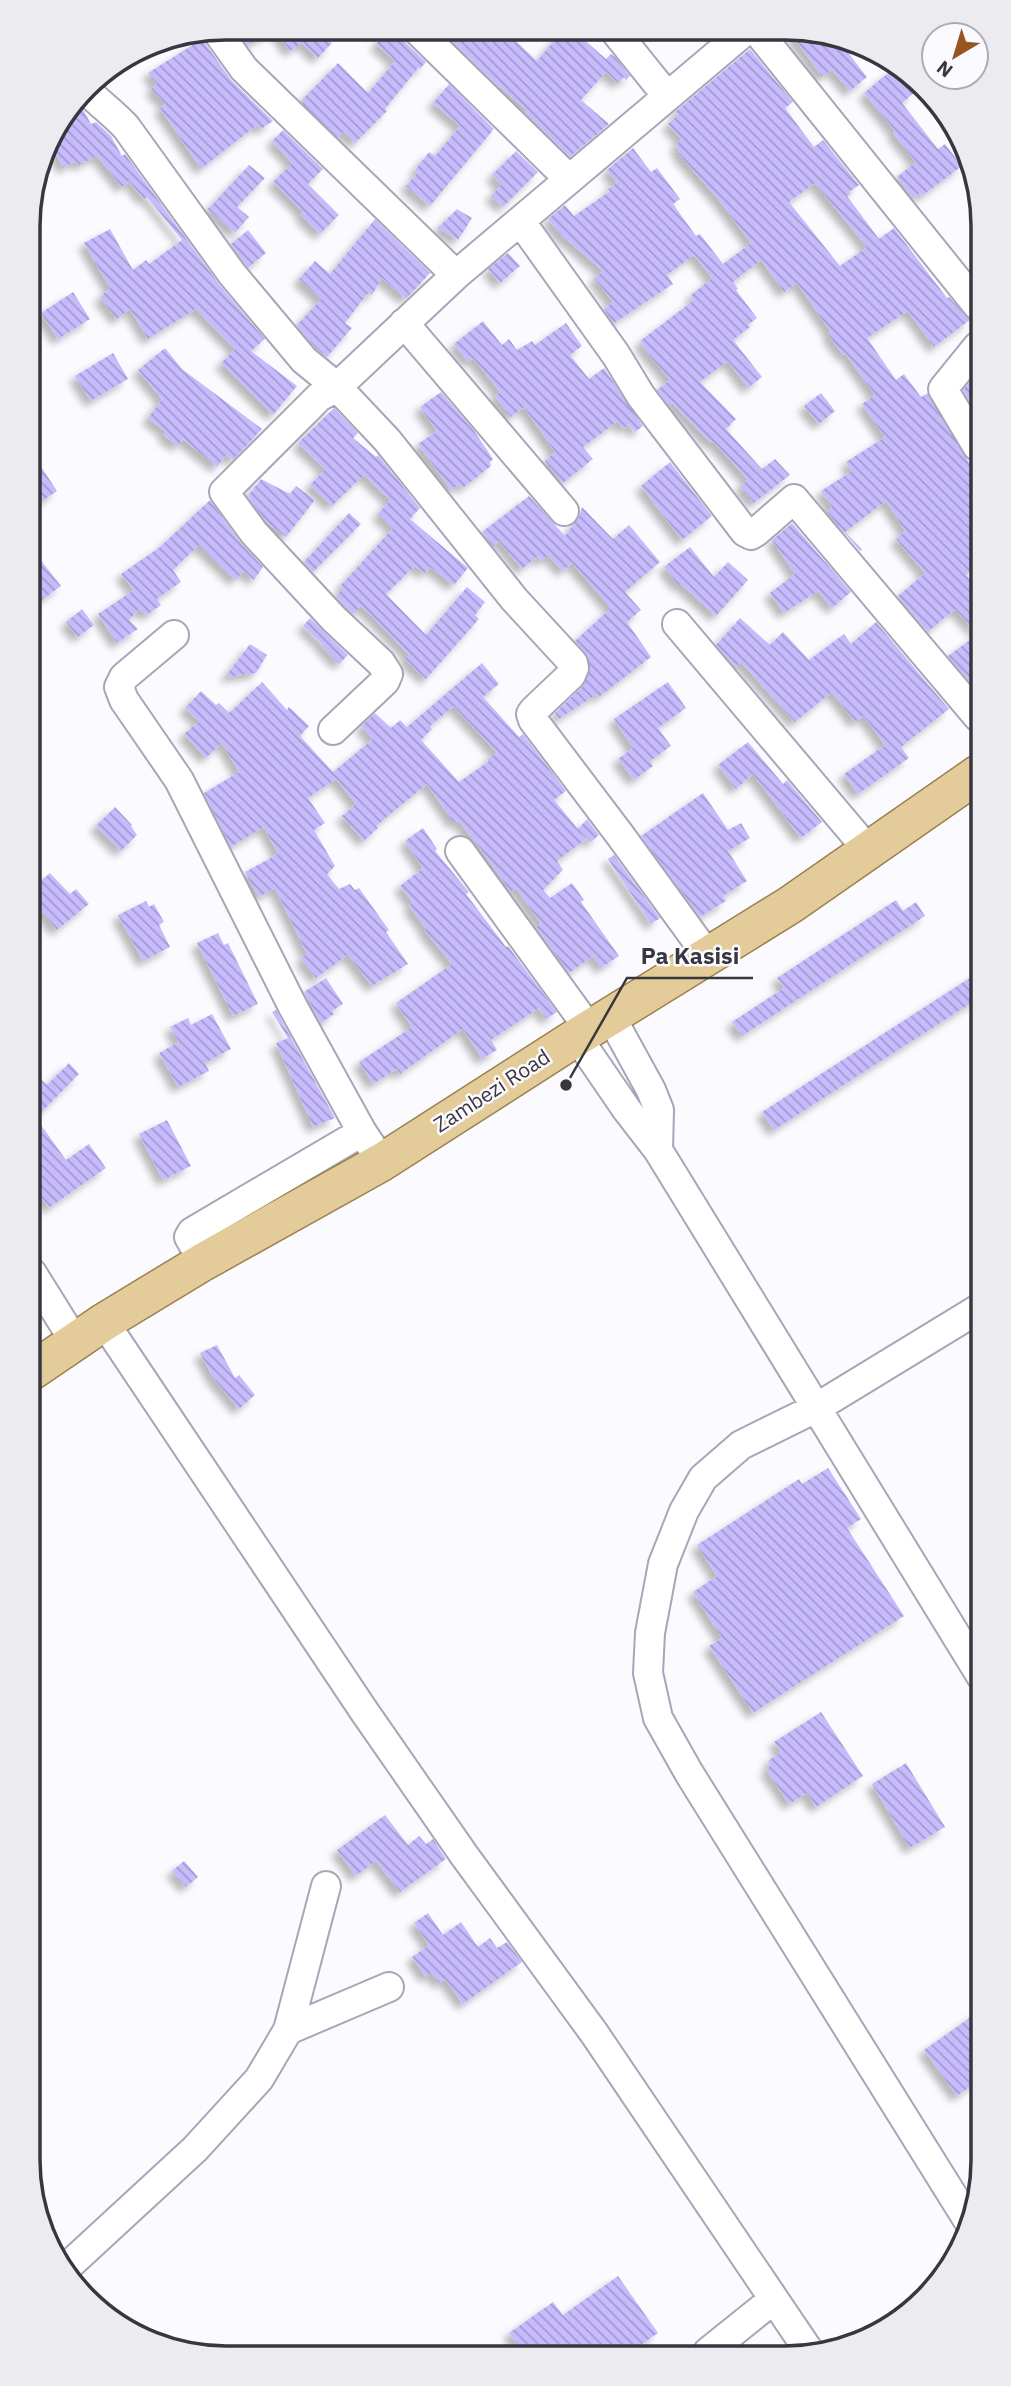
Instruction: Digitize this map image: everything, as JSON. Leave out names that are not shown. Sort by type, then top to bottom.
[{"type":"main road","name":"Zambezi Road","points":[[40,1365],[203,1262],[372,1147],[593,1028],[790,905],[971,779]]},
{"type":"street","points":[[224,40],[252,77],[456,275]]},
{"type":"street","points":[[427,40],[569,179]]},
{"type":"street","points":[[622,40],[667,96]]},
{"type":"street","points":[[334,730],[385,681],[388,674],[381,663],[334,619],[254,533],[224,492],[319,397],[337,387],[456,275],[734,40]]},
{"type":"street","points":[[764,40],[971,297]]},
{"type":"street","points":[[93,97],[107,106],[126,127],[232,274],[304,360],[337,387],[387,440],[514,599],[573,663],[575,668],[571,675],[534,710],[531,715],[533,720],[708,956]]},
{"type":"street","points":[[521,222],[597,327],[641,396],[745,532],[751,535],[756,532],[793,499],[971,708]]},
{"type":"street","points":[[404,323],[564,511]]},
{"type":"street","points":[[971,355],[943,389],[971,436]]},
{"type":"street","points":[[677,624],[868,850]]},
{"type":"street","points":[[174,635],[124,677],[119,687],[124,700],[179,780],[256,936],[372,1147]]},
{"type":"street","points":[[460,851],[593,1028],[651,1090],[659,1110],[658,1150]]},
{"type":"street","points":[[593,1028],[627,1110],[658,1150],[970,1659]]},
{"type":"street","points":[[40,1282],[90,1332],[364,1710],[464,1855],[594,2033],[805,2344]]},
{"type":"street","points":[[963,2212],[689,1773],[659,1718],[648,1672],[650,1633],[663,1564],[684,1511],[703,1478],[741,1445],[816,1408],[970,1314]]},
{"type":"street","points":[[72,2263],[195,2149],[259,2079],[288,2030],[326,1886]]},
{"type":"street","points":[[288,2030],[389,1987]]},
{"type":"street","points":[[715,2346],[774,2299]]},
{"type":"building","points":[[244,40],[257,40],[248,45]]},
{"type":"building","points":[[282,40],[329,40],[332,43],[318,58],[302,43],[290,51]]},
{"type":"building","points":[[379,40],[404,40],[426,62],[385,109],[387,111],[355,143],[344,132],[338,138],[302,100],[338,63],[368,93],[395,61],[376,44]]},
{"type":"building","points":[[451,40],[515,40],[537,61],[555,40],[584,40],[606,59],[611,54],[615,57],[630,76],[626,80],[624,77],[618,83],[606,72],[581,100],[609,124],[570,157],[525,112],[527,110]]},
{"type":"building","points":[[796,41],[821,44],[851,53],[849,54],[867,77],[850,91],[832,70],[822,77]]},
{"type":"building","points":[[204,42],[232,81],[273,121],[261,129],[257,125],[201,169],[160,108],[166,104],[151,89],[157,84],[148,73],[195,43]]},
{"type":"building","points":[[750,49],[793,102],[785,108],[814,147],[823,140],[859,185],[847,196],[879,239],[894,228],[947,298],[949,297],[970,320],[934,347],[908,311],[867,338],[896,380],[904,374],[921,397],[928,393],[971,466],[971,570],[966,575],[971,580],[971,626],[955,609],[928,632],[898,596],[925,573],[896,539],[905,531],[886,501],[845,532],[862,549],[860,551],[827,512],[832,507],[821,491],[852,471],[846,462],[885,437],[862,404],[875,395],[828,334],[831,332],[797,283],[784,292],[761,260],[733,282],[757,318],[733,340],[762,377],[748,388],[728,361],[700,382],[736,419],[726,429],[762,469],[775,459],[790,475],[754,503],[740,486],[748,480],[713,441],[711,443],[672,403],[669,406],[657,390],[670,380],[640,341],[694,300],[691,295],[712,278],[694,255],[667,275],[673,284],[614,323],[604,309],[613,302],[594,278],[603,271],[559,233],[548,219],[565,205],[574,216],[610,191],[608,189],[617,183],[607,170],[633,148],[651,172],[657,168],[680,199],[673,204],[696,236],[700,234],[723,264],[751,243],[719,200],[678,153],[680,152],[675,145],[682,140],[668,124],[678,115],[675,112]],"holes":[[[815,183],[867,247],[840,266],[789,202]]]},
{"type":"building","points":[[889,73],[898,79],[914,93],[902,103],[938,149],[945,144],[961,167],[922,196],[920,193],[913,198],[897,177],[916,162],[864,93]]},
{"type":"building","points":[[449,84],[494,129],[430,206],[406,186],[429,152],[435,156],[460,126],[433,103]]},
{"type":"building","points":[[82,109],[91,124],[96,122],[111,136],[122,156],[125,154],[219,284],[265,339],[251,351],[297,386],[273,415],[221,363],[235,349],[196,309],[148,339],[130,309],[117,319],[100,297],[110,288],[84,243],[110,229],[133,270],[146,260],[149,264],[182,240],[147,197],[144,199],[129,181],[122,187],[97,156],[79,165],[76,161],[63,168],[55,152]]},
{"type":"building","points":[[283,130],[323,169],[308,184],[339,215],[320,234],[301,215],[303,212],[273,182],[292,163],[272,141]]},
{"type":"building","points":[[516,151],[538,172],[503,207],[491,196],[501,185],[492,175]]},
{"type":"building","points":[[249,165],[265,178],[237,207],[249,217],[235,233],[208,209]]},
{"type":"building","points":[[457,209],[472,218],[458,240],[438,228]]},
{"type":"building","points":[[375,219],[430,273],[406,299],[382,278],[372,295],[368,293],[345,323],[352,328],[327,357],[297,325],[321,299],[299,279],[315,261],[330,274]]},
{"type":"building","points":[[248,230],[266,253],[248,268],[231,244]]},
{"type":"building","points":[[508,253],[520,266],[500,283],[488,269]]},
{"type":"building","points":[[73,292],[90,319],[58,339],[41,313]]},
{"type":"building","points":[[483,321],[502,345],[509,339],[517,350],[532,341],[535,345],[566,323],[582,346],[570,355],[589,379],[604,368],[643,426],[635,432],[629,424],[623,429],[618,421],[583,447],[593,459],[563,483],[545,461],[555,452],[524,407],[511,417],[495,396],[500,392],[473,358],[468,362],[454,344]]},
{"type":"building","points":[[165,348],[182,369],[262,429],[233,460],[226,455],[217,467],[183,439],[178,446],[163,435],[166,432],[148,418],[162,399],[138,370]]},
{"type":"building","points":[[113,353],[128,379],[91,401],[75,376]]},
{"type":"building","points":[[971,380],[971,404],[963,390]]},
{"type":"building","points":[[441,392],[473,429],[493,459],[491,466],[463,488],[460,484],[451,490],[418,444],[437,431],[420,407]]},
{"type":"building","points":[[821,393],[835,411],[819,424],[804,406]]},
{"type":"building","points":[[334,408],[358,433],[353,438],[376,457],[378,455],[420,508],[410,519],[468,568],[454,585],[430,567],[425,573],[415,566],[386,594],[426,635],[467,587],[485,602],[475,615],[479,619],[426,679],[405,659],[409,655],[372,616],[361,606],[353,614],[336,596],[344,588],[341,585],[393,528],[378,514],[390,500],[364,475],[332,506],[310,485],[325,469],[298,443]]},
{"type":"building","points":[[670,462],[712,516],[682,540],[641,486]]},
{"type":"building","points":[[41,466],[57,491],[41,502]]},
{"type":"building","points":[[261,479],[290,494],[296,486],[315,500],[286,537],[266,522],[248,496]]},
{"type":"building","points":[[529,496],[565,536],[579,517],[582,507],[613,539],[629,525],[660,562],[625,592],[641,610],[627,622],[651,657],[599,697],[597,694],[559,719],[555,713],[582,687],[589,674],[589,659],[575,641],[611,608],[572,563],[563,571],[548,555],[542,561],[538,556],[522,569],[499,541],[493,546],[482,532]]},
{"type":"building","points":[[210,500],[241,543],[263,567],[254,580],[244,571],[235,580],[199,545],[173,570],[181,582],[157,599],[161,605],[147,615],[139,609],[129,620],[138,629],[117,643],[98,614],[134,590],[121,574],[160,547]]},
{"type":"building","points":[[349,513],[361,524],[313,572],[304,562]]},
{"type":"building","points":[[792,523],[851,592],[832,608],[818,591],[784,613],[770,593],[795,574],[772,540]]},
{"type":"building","points":[[690,547],[714,577],[728,562],[748,580],[716,616],[681,584],[679,586],[664,567]]},
{"type":"building","points":[[41,560],[61,586],[41,601]]},
{"type":"building","points":[[82,609],[94,625],[78,637],[66,622]]},
{"type":"building","points":[[310,618],[348,655],[339,664],[303,626]]},
{"type":"building","points":[[740,618],[770,645],[783,632],[809,660],[844,634],[851,644],[876,622],[949,709],[901,747],[909,758],[858,794],[844,774],[885,745],[864,716],[855,722],[832,692],[795,722],[741,662],[736,667],[716,645]]},
{"type":"building","points":[[971,639],[971,683],[948,656]]},
{"type":"building","points":[[250,644],[267,655],[256,673],[225,677]]},
{"type":"building","points":[[482,663],[499,684],[483,697],[519,737],[523,734],[566,791],[554,800],[578,829],[587,819],[599,835],[591,842],[580,832],[586,839],[557,861],[563,870],[543,890],[550,898],[572,883],[584,900],[581,902],[619,956],[601,968],[593,956],[569,973],[536,927],[541,924],[516,888],[511,892],[458,820],[454,823],[427,784],[376,826],[378,828],[364,841],[342,816],[356,804],[336,779],[308,798],[325,823],[314,830],[335,866],[327,874],[339,889],[350,884],[355,890],[359,888],[389,930],[386,932],[408,964],[372,986],[348,955],[316,978],[301,958],[307,954],[275,888],[259,897],[245,872],[278,854],[264,827],[231,847],[204,793],[239,772],[222,743],[206,758],[184,734],[199,721],[185,708],[201,691],[229,713],[262,682],[287,710],[289,707],[309,726],[300,736],[333,772],[373,739],[361,726],[375,713],[391,728],[400,720],[407,727]],"holes":[[[454,706],[497,753],[459,782],[421,740],[432,729],[430,726]]]},
{"type":"building","points":[[668,682],[686,708],[658,728],[671,746],[650,761],[653,766],[634,780],[618,759],[633,748],[614,719]]},
{"type":"building","points":[[748,742],[783,784],[787,780],[822,822],[801,838],[753,774],[736,789],[718,765]]},
{"type":"building","points":[[703,793],[728,830],[741,823],[750,838],[728,851],[747,881],[723,896],[726,901],[700,917],[641,836]]},
{"type":"building","points":[[115,807],[132,825],[137,835],[121,851],[96,826]]},
{"type":"building","points":[[423,828],[437,849],[435,851],[469,892],[466,894],[557,1012],[546,1019],[539,1008],[491,1040],[497,1050],[482,1059],[463,1029],[400,1074],[397,1069],[373,1084],[359,1062],[412,1027],[396,1003],[452,964],[424,930],[426,929],[409,906],[413,903],[400,886],[423,868],[405,841]]},
{"type":"building","points":[[614,855],[660,918],[651,924],[608,859]]},
{"type":"building","points":[[50,873],[70,894],[76,889],[89,904],[57,930],[41,910],[41,881]]},
{"type":"building","points":[[896,900],[903,911],[916,902],[925,916],[742,1036],[732,1022],[784,988],[777,978]]},
{"type":"building","points":[[146,901],[149,907],[154,904],[164,922],[159,925],[170,947],[143,961],[118,915]]},
{"type":"building","points":[[218,933],[224,945],[228,943],[258,1004],[233,1016],[197,943]]},
{"type":"building","points":[[971,977],[971,1003],[774,1130],[762,1112]]},
{"type":"building","points":[[326,978],[343,1004],[321,1023],[304,992]]},
{"type":"building","points":[[276,1010],[335,1118],[313,1127],[276,1043],[288,1038],[272,1012]]},
{"type":"building","points":[[212,1014],[231,1049],[205,1063],[209,1071],[178,1087],[159,1053],[179,1042],[170,1027],[188,1018],[191,1025]]},
{"type":"building","points":[[69,1063],[79,1074],[41,1113],[41,1079],[47,1085]]},
{"type":"building","points":[[167,1120],[191,1166],[163,1180],[139,1134]]},
{"type":"building","points":[[41,1124],[66,1160],[89,1144],[106,1168],[49,1208],[40,1197]]},
{"type":"building","points":[[217,1345],[235,1378],[239,1375],[255,1395],[239,1409],[214,1379],[200,1353]]},
{"type":"building","points":[[828,1468],[861,1519],[847,1528],[904,1616],[753,1713],[709,1646],[722,1638],[693,1592],[717,1576],[697,1545],[799,1479],[802,1484]]},
{"type":"building","points":[[821,1712],[863,1776],[816,1807],[807,1793],[789,1804],[766,1769],[771,1766],[768,1761],[781,1752],[774,1742]]},
{"type":"building","points":[[906,1763],[945,1827],[910,1848],[872,1784]]},
{"type":"building","points":[[385,1815],[408,1845],[419,1836],[426,1844],[433,1839],[446,1859],[400,1892],[376,1861],[356,1876],[337,1850]]},
{"type":"building","points":[[184,1861],[198,1877],[186,1887],[172,1871]]},
{"type":"building","points":[[428,1913],[443,1935],[461,1922],[478,1947],[490,1938],[497,1948],[507,1942],[522,1962],[463,2004],[445,1979],[439,1983],[432,1973],[426,1977],[412,1957],[429,1945],[414,1923]]},
{"type":"building","points":[[970,2017],[970,2087],[957,2096],[924,2050]]},
{"type":"building","points":[[618,2276],[658,2333],[639,2346],[519,2346],[509,2333],[553,2302],[563,2315]]},
{"type":"place","name":"Pa Kasisi","points":[[566,1085]]}]
